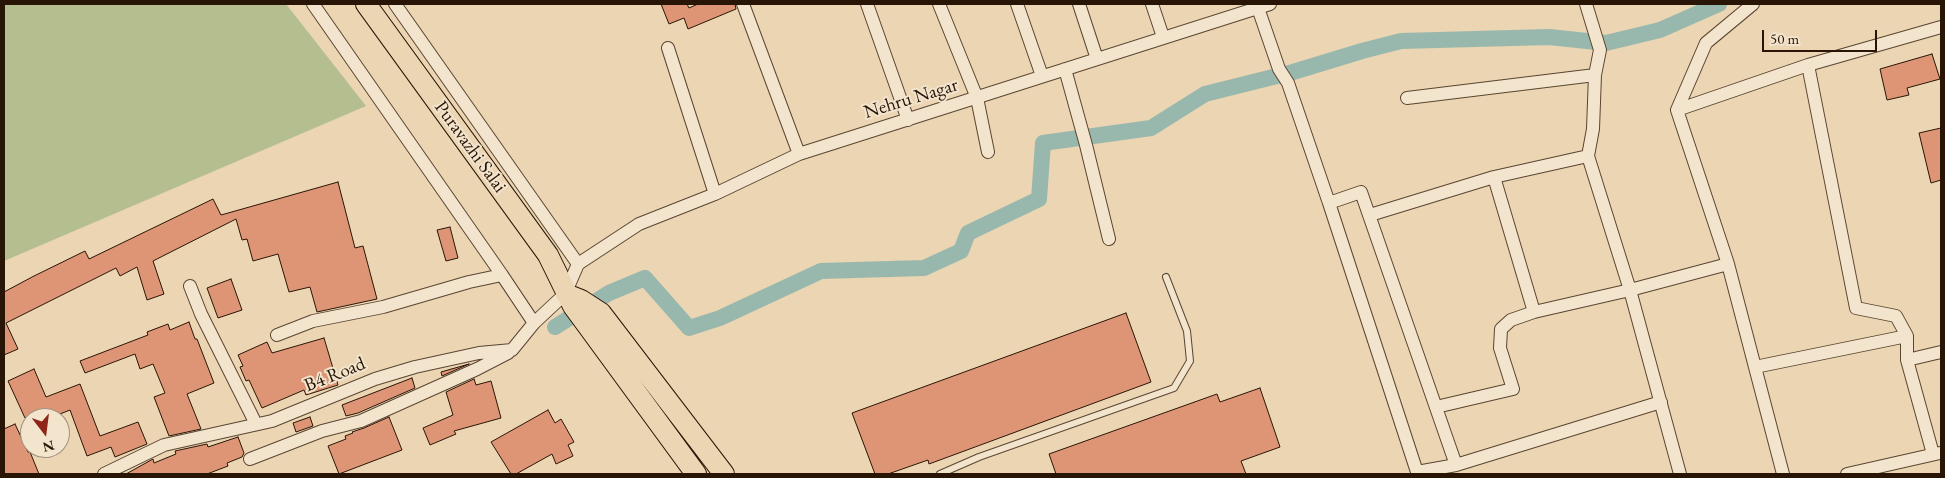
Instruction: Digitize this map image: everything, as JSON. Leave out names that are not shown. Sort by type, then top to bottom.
[{"type":"main road","name":"Puravazhi Salai","points":[[366,4],[548,255],[581,307],[696,474]]},
{"type":"main road","name":"Puravazhi Salai","points":[[581,307],[724,474]]},
{"type":"street","points":[[313,4],[534,323]]},
{"type":"street","points":[[250,460],[322,431],[368,418],[476,369],[512,350],[534,323],[581,307],[578,264],[395,4]]},
{"type":"street","points":[[743,4],[799,154]]},
{"type":"street","points":[[867,4],[908,120]]},
{"type":"street","points":[[939,4],[977,98],[988,152]]},
{"type":"street","points":[[1017,4],[1042,76]]},
{"type":"street","points":[[1079,4],[1097,59]]},
{"type":"street","points":[[1152,4],[1163,37]]},
{"type":"street","name":"Nehru Nagar","points":[[578,264],[639,224],[716,194],[799,154],[1270,4]]},
{"type":"street","points":[[1586,4],[1600,50],[1595,75],[1593,129],[1588,156],[1630,290],[1680,474]]},
{"type":"street","points":[[1753,4],[1706,43],[1676,110],[1728,264],[1783,474]]},
{"type":"street","points":[[1258,8],[1279,69],[1288,83],[1417,472],[1456,464],[1661,402]]},
{"type":"street","points":[[1676,110],[1808,65],[1941,27]]},
{"type":"street","points":[[668,48],[716,194]]},
{"type":"street","points":[[1808,65],[1856,308],[1896,316],[1907,336],[1907,360],[1937,453],[1880,471],[1847,474]]},
{"type":"street","points":[[1064,69],[1084,137],[1110,240]]},
{"type":"street","points":[[1407,98],[1595,75]]},
{"type":"street","points":[[1370,215],[1494,177],[1588,156]]},
{"type":"street","points":[[1494,177],[1534,312]]},
{"type":"street","points":[[1328,203],[1361,192],[1456,464]]},
{"type":"street","points":[[1436,406],[1513,389],[1500,348],[1501,329],[1511,320],[1534,312],[1630,290],[1728,264]]},
{"type":"street","points":[[277,335],[313,321],[383,307],[469,282],[502,275]]},
{"type":"street","points":[[190,286],[201,314],[256,424]]},
{"type":"street","points":[[1755,367],[1907,336]]},
{"type":"street","name":"B4 Road","points":[[104,474],[164,445],[272,421],[375,379],[415,367],[479,353],[512,350]]},
{"type":"street","points":[[1907,360],[1941,352]]},
{"type":"lane","points":[[940,474],[979,457],[1174,388],[1190,361],[1187,331],[1166,277]]},
{"type":"green space","points":[[4,4],[286,4],[366,106],[4,261]]},
{"type":"building","points":[[661,4],[687,4],[689,8],[698,4],[735,4],[736,9],[688,29],[684,18],[669,24]]},
{"type":"building","points":[[1932,54],[1940,79],[1907,88],[1909,95],[1887,100],[1880,69]]},
{"type":"building","points":[[1941,128],[1941,180],[1931,183],[1919,133]]},
{"type":"building","points":[[338,182],[355,248],[363,246],[377,299],[317,312],[310,287],[289,292],[278,254],[253,261],[247,239],[242,240],[236,219],[153,261],[164,294],[147,300],[137,267],[120,276],[116,268],[6,323],[18,349],[4,355],[4,292],[34,276],[85,251],[89,259],[213,199],[221,215]]},
{"type":"building","points":[[450,227],[458,258],[446,261],[437,230]]},
{"type":"building","points":[[231,279],[242,310],[218,318],[207,288]]},
{"type":"building","points":[[1126,313],[1151,382],[929,464],[928,460],[888,474],[875,474],[852,413]]},
{"type":"building","points":[[189,322],[214,383],[187,394],[201,429],[169,436],[154,397],[165,393],[153,364],[140,369],[135,354],[85,373],[80,361],[148,335],[147,332],[168,324],[170,330]]},
{"type":"building","points":[[324,338],[338,385],[306,395],[304,390],[262,408],[249,380],[246,381],[240,367],[243,366],[238,355],[267,342],[272,353]]},
{"type":"building","points":[[469,364],[442,376],[441,372]]},
{"type":"building","points":[[34,369],[46,397],[80,384],[100,436],[138,422],[147,444],[115,457],[111,447],[87,456],[70,408],[20,408],[8,381]]},
{"type":"building","points":[[412,378],[415,388],[358,413],[346,416],[342,405]]},
{"type":"building","points":[[474,379],[476,385],[491,381],[501,418],[454,431],[456,434],[430,445],[423,428],[453,415],[446,392]]},
{"type":"building","points":[[1260,388],[1280,447],[1241,461],[1246,474],[1056,474],[1049,454],[1217,394],[1220,402]]},
{"type":"building","points":[[548,410],[555,423],[561,419],[574,442],[568,445],[573,456],[556,464],[552,454],[516,474],[511,474],[491,442]]},
{"type":"building","points":[[310,417],[313,426],[296,432],[293,423]]},
{"type":"building","points":[[389,417],[402,450],[339,474],[328,446],[346,439],[345,436],[352,432]]},
{"type":"building","points":[[15,424],[20,435],[20,458],[32,458],[39,474],[4,474],[4,429]]},
{"type":"building","points":[[238,437],[244,453],[242,457],[227,463],[228,466],[207,474],[126,474],[153,459],[154,463],[176,454],[175,451],[207,444],[208,447]]},
{"type":"waterway","points":[[555,327],[609,293],[645,278],[689,328],[720,318],[821,271],[924,268],[961,251],[968,233],[1039,199],[1043,143],[1151,128],[1205,94],[1293,72],[1401,41],[1549,37],[1606,43],[1660,30],[1719,4]]}]
